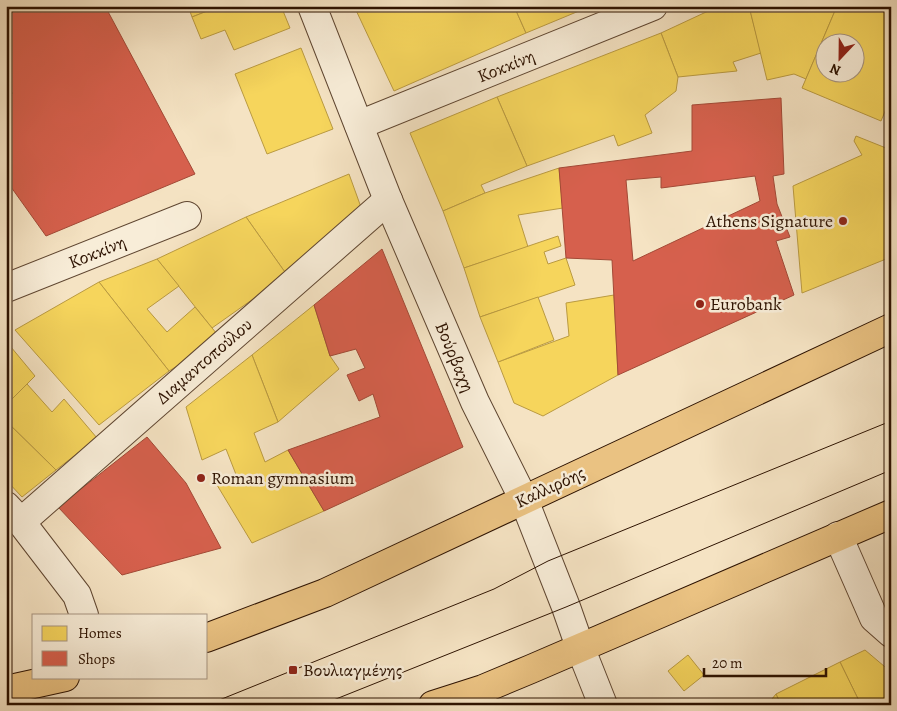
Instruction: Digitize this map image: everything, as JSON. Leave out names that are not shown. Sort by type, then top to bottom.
[{"type":"main road","name":"Καλλιρόης","points":[[208,637],[325,593],[891,328]]},
{"type":"main road","points":[[433,705],[482,688],[891,514]]},
{"type":"main road","points":[[6,690],[60,678]]},
{"type":"street","name":"Βούρβαχη","points":[[312,6],[388,200],[475,402],[524,500],[604,705]]},
{"type":"street","name":"Κοκκίνη","points":[[359,125],[653,6]]},
{"type":"street","name":"Διαμαντοπούλου","points":[[13,514],[388,200]]},
{"type":"street","name":"Κοκκίνη","points":[[6,288],[187,216]]},
{"type":"street","points":[[13,514],[77,595],[84,614]]},
{"type":"street","points":[[838,536],[874,618],[891,633]]},
{"type":"building: Homes","points":[[188,6],[220,6],[192,17]]},
{"type":"building: Homes","points":[[220,6],[281,6],[290,28],[234,50],[225,30],[201,39],[192,17]]},
{"type":"building: Homes","points":[[354,6],[514,6],[526,33],[394,91]]},
{"type":"building: Homes","points":[[514,6],[591,6],[526,33]]},
{"type":"building: Homes","points":[[719,6],[749,6],[761,53],[733,62],[737,71],[678,77],[661,33]]},
{"type":"building: Homes","points":[[749,6],[837,6],[826,32],[814,32],[814,60],[806,79],[794,74],[767,80]]},
{"type":"building: Homes","points":[[837,6],[882,6],[891,11],[891,97],[881,121],[802,88],[814,60],[814,82],[864,82],[864,32],[826,32]]},
{"type":"building: Homes","points":[[661,33],[678,77],[676,91],[645,115],[652,133],[618,146],[614,135],[527,166],[497,97]]},
{"type":"building: Homes","points":[[301,48],[333,129],[267,154],[235,74]]},
{"type":"building: Homes","points":[[497,97],[527,166],[481,185],[485,193],[443,211],[410,133]]},
{"type":"building: Homes","name":"Athens Signature","points":[[856,136],[891,150],[891,257],[802,293],[793,186],[862,155],[854,141]]},
{"type":"building: Homes","points":[[559,168],[563,208],[518,215],[528,247],[464,268],[443,211],[485,193]]},
{"type":"building: Homes","points":[[349,174],[362,210],[287,275],[246,217]]},
{"type":"building: Homes","points":[[246,217],[287,275],[212,328],[157,259]]},
{"type":"building: Homes","points":[[558,236],[561,246],[544,252],[548,264],[566,258],[575,285],[480,317],[464,268]]},
{"type":"building: Homes","points":[[157,259],[179,286],[147,309],[167,332],[195,307],[221,339],[169,371],[99,282]]},
{"type":"building: Homes","points":[[99,282],[169,371],[99,425],[15,330]]},
{"type":"building: Homes","points":[[614,295],[618,375],[543,416],[514,403],[498,362],[569,336],[566,303]]},
{"type":"building: Homes","points":[[538,297],[554,340],[498,362],[480,317]]},
{"type":"building: Homes","points":[[314,305],[330,356],[339,369],[278,422],[252,355]]},
{"type":"building: Homes","points":[[6,341],[35,376],[6,405]]},
{"type":"building: Homes","points":[[252,355],[278,422],[254,433],[265,462],[288,450],[324,511],[252,543],[217,485],[237,477],[226,449],[202,460],[186,407]]},
{"type":"building: Homes","points":[[27,384],[52,412],[64,399],[97,438],[56,470],[6,421],[6,405]]},
{"type":"building: Homes","points":[[6,421],[56,470],[22,497],[6,480]]},
{"type":"building: Homes","points":[[865,650],[891,672],[891,705],[861,705],[840,662]]},
{"type":"building: Homes","points":[[688,655],[704,675],[684,691],[668,671]]},
{"type":"building: Homes","points":[[840,662],[861,705],[781,705],[776,694]]},
{"type":"building: Homes","points":[[776,694],[781,705],[767,705]]},
{"type":"building: Shops","points":[[6,6],[105,6],[195,174],[46,236],[6,180],[6,99],[13,93],[6,90]]},
{"type":"building: Shops","points":[[781,98],[784,174],[773,176],[777,204],[790,237],[776,241],[794,295],[618,375],[612,260],[566,258],[559,168],[692,151],[692,105]],"holes":[[[755,176],[760,201],[633,261],[626,180],[661,177],[661,188]]]},
{"type":"building: Shops","points":[[382,249],[463,447],[324,511],[288,450],[380,417],[373,394],[359,401],[347,375],[365,368],[356,349],[330,356],[314,305]]},
{"type":"building: Shops","points":[[147,437],[186,483],[221,548],[122,575],[58,507]]},
{"type":"tram line","points":[[207,705],[494,589],[548,561],[891,421]]},
{"type":"tram line","points":[[321,705],[566,607],[891,470]]},
{"type":"place","name":"Athens Signature","points":[[843,221]]},
{"type":"place","name":"Eurobank","points":[[700,304]]},
{"type":"place","name":"Roman gymnasium","points":[[201,478]]},
{"type":"place","name":"Βουλιαγμένης","points":[[293,670]]}]
